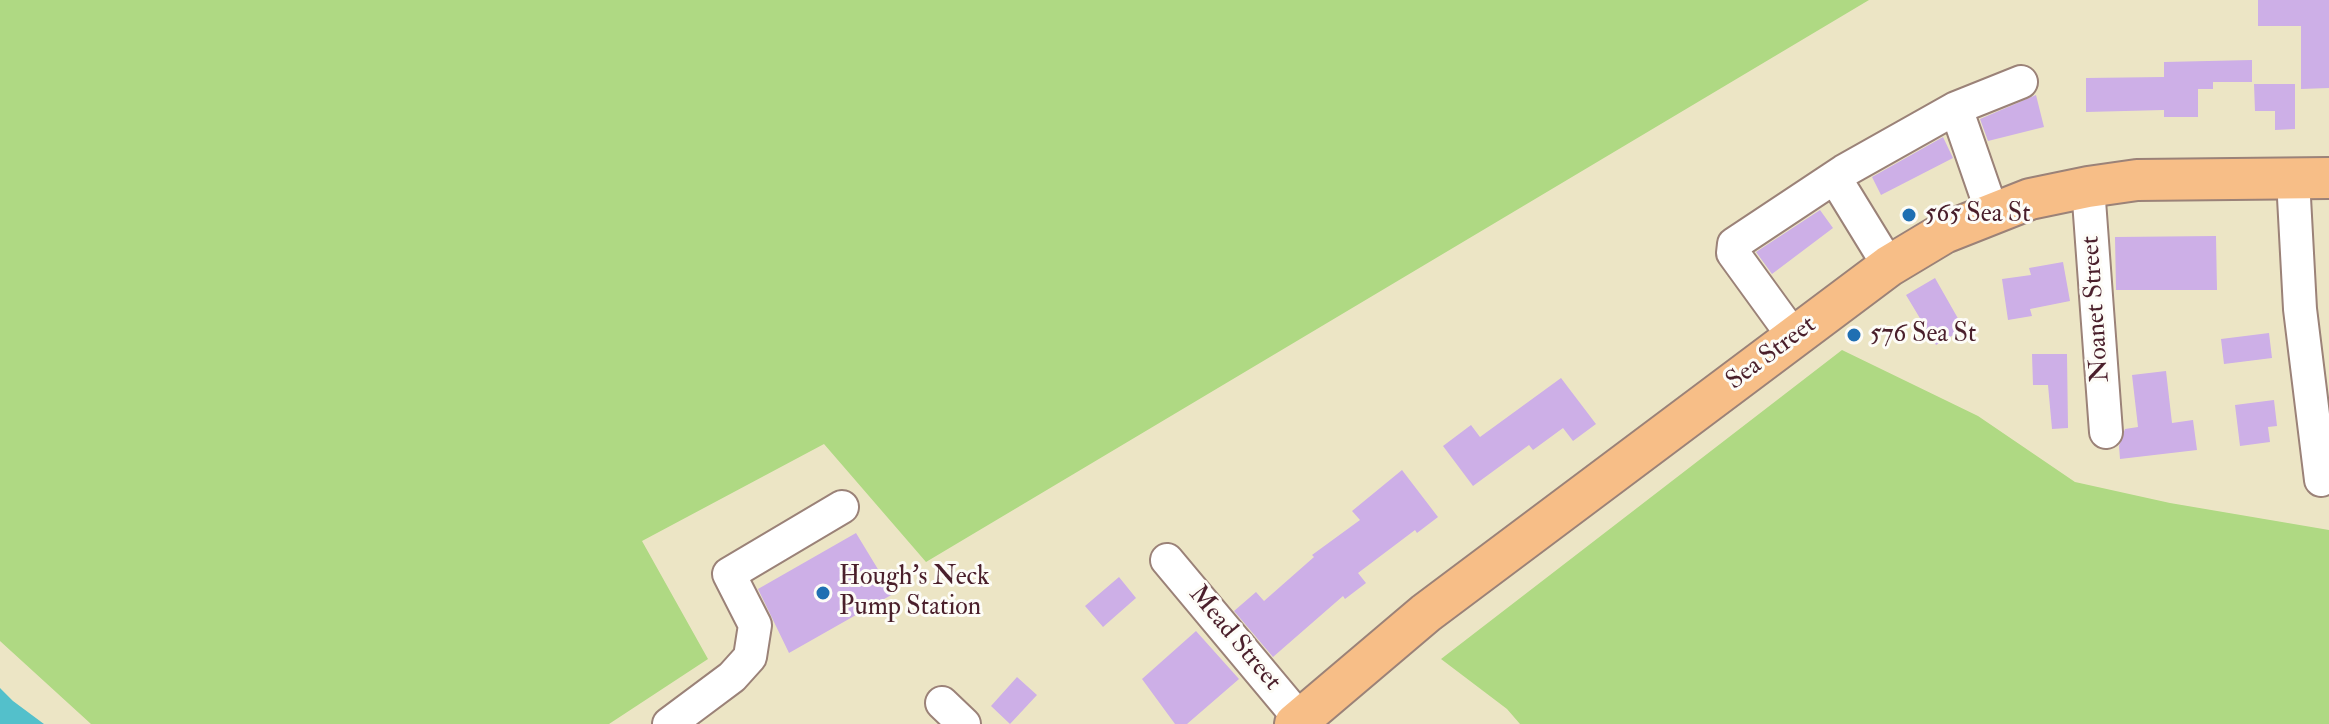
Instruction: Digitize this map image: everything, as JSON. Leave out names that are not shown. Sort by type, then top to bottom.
[{"type":"main road","name":"Sea Street","points":[[1298,721],[1426,613],[1889,266],[1944,233],[2030,199],[2088,187],[2137,180],[2311,179]]},
{"type":"street","points":[[1794,337],[1733,253],[1734,244],[1835,178],[1956,108],[2021,82]]},
{"type":"street","points":[[1956,108],[1992,212]]},
{"type":"street","points":[[1835,178],[1889,266]]},
{"type":"street","points":[[2311,179],[2300,309],[2321,480]]},
{"type":"street","name":"Noanet Street","points":[[2088,187],[2106,432]]},
{"type":"street","points":[[669,724],[732,677],[750,657],[755,625],[729,574],[842,507]]},
{"type":"street","name":"Mead Street","points":[[1167,560],[1298,721]]},
{"type":"green space","points":[[0,0],[1869,0],[926,562],[824,444],[642,541],[708,659],[609,724],[91,724],[0,641]]},
{"type":"green space","points":[[1842,350],[1978,416],[2075,482],[2170,503],[2329,530],[2329,724],[1520,724],[1507,709],[1441,659]]},
{"type":"water","points":[[0,688],[13,701],[44,724],[0,724]]},
{"type":"building","points":[[2258,0],[2329,0],[2329,88],[2301,89],[2301,26],[2258,26]]},
{"type":"building","points":[[2252,60],[2252,82],[2213,82],[2213,89],[2198,89],[2198,117],[2164,117],[2164,110],[2086,112],[2086,78],[2164,77],[2164,62]]},
{"type":"building","points":[[2254,84],[2295,84],[2295,129],[2275,130],[2275,111],[2255,111]]},
{"type":"building","points":[[2036,95],[2044,127],[1988,141],[1980,119]]},
{"type":"building","points":[[1943,137],[1953,158],[1881,195],[1872,177]]},
{"type":"building","points":[[1820,210],[1833,228],[1772,274],[1756,252]]},
{"type":"building","points":[[2216,236],[2217,290],[2116,290],[2115,237]]},
{"type":"building","points":[[2063,262],[2070,301],[2030,309],[2032,316],[2008,320],[2002,279],[2031,275],[2029,268]]},
{"type":"building","points":[[1935,278],[1964,329],[1936,345],[1906,295]]},
{"type":"building","points":[[2269,333],[2272,358],[2224,364],[2221,339]]},
{"type":"building","points":[[2032,354],[2067,354],[2068,428],[2052,429],[2048,385],[2033,385]]},
{"type":"building","points":[[2166,371],[2172,423],[2193,420],[2197,450],[2120,459],[2119,446],[2125,429],[2138,427],[2132,375]]},
{"type":"building","points":[[1561,378],[1596,424],[1573,441],[1563,428],[1533,450],[1529,445],[1473,486],[1443,446],[1471,425],[1480,437]]},
{"type":"building","points":[[2274,400],[2277,426],[2268,427],[2270,442],[2240,446],[2235,405]]},
{"type":"building","points":[[1402,470],[1438,517],[1417,533],[1415,530],[1358,573],[1366,583],[1345,599],[1343,596],[1273,657],[1234,611],[1256,592],[1264,601],[1314,557],[1312,555],[1360,520],[1352,511]]},
{"type":"building","name":"Hough's Neck Pump Station","points":[[856,533],[893,594],[789,653],[758,589]]},
{"type":"building","points":[[1119,577],[1136,598],[1103,627],[1085,606]]},
{"type":"building","points":[[1196,631],[1239,679],[1187,724],[1175,724],[1142,679]]},
{"type":"building","points":[[1017,677],[1037,695],[1010,724],[991,706]]},
{"type":"place","name":"565 Sea St","points":[[1909,215]]},
{"type":"place","name":"576 Sea St","points":[[1854,335]]},
{"type":"place","name":"Hough's Neck Pump Station","points":[[823,593]]}]
